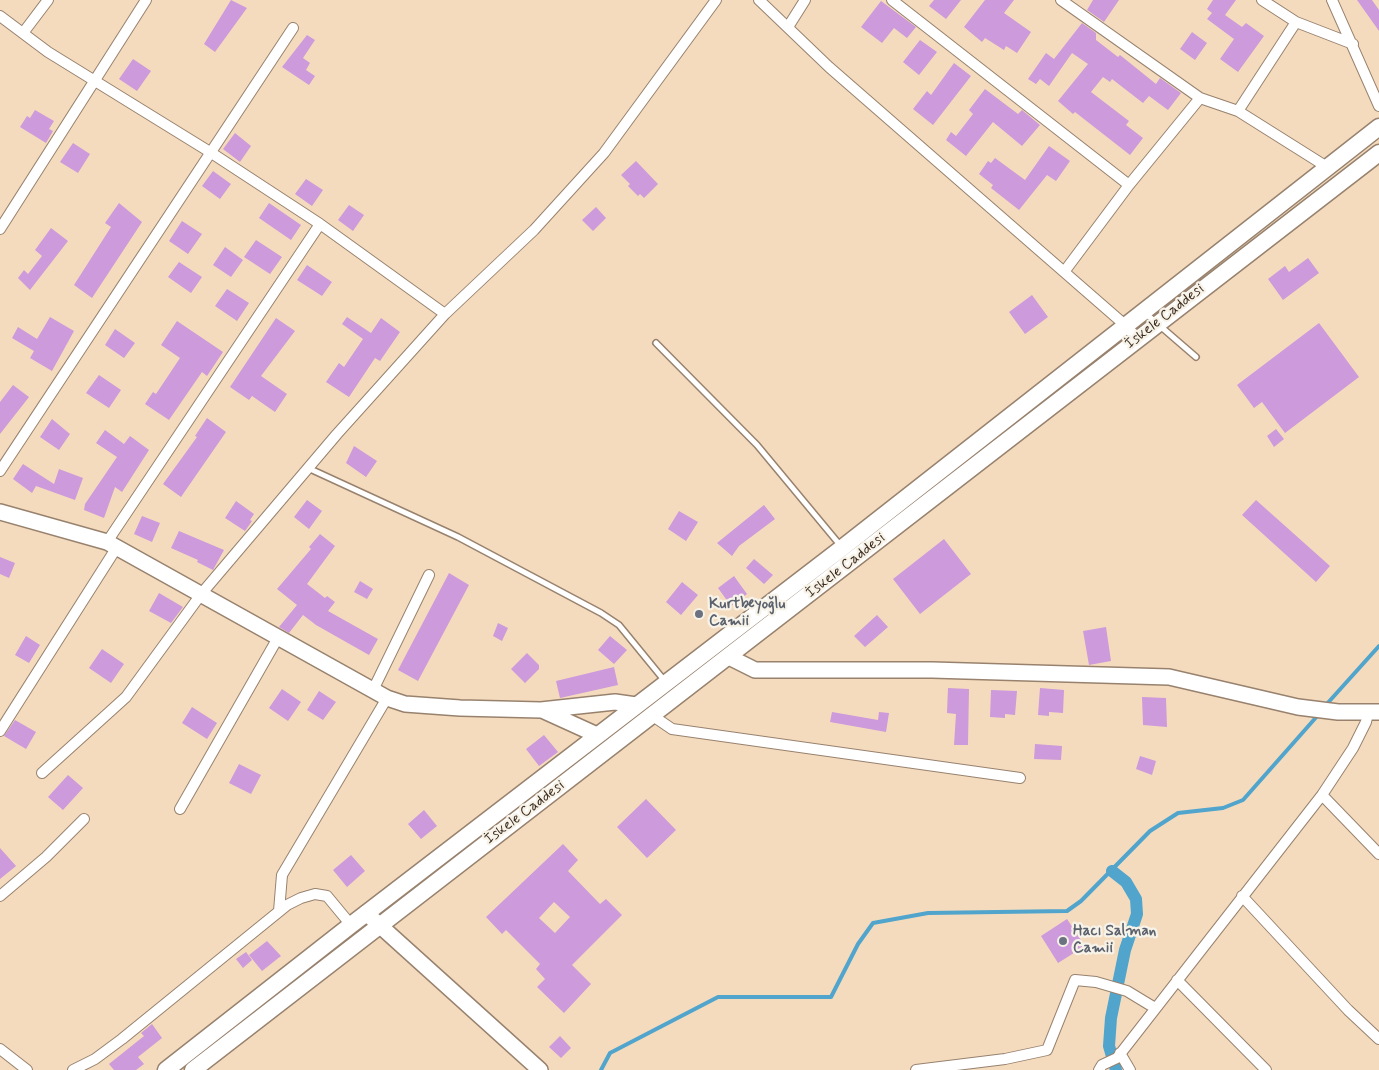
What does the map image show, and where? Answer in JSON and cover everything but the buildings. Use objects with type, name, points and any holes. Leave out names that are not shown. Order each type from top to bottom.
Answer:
[{"type":"main road","points":[[171,1069],[351,924],[842,548],[1379,127]]},
{"type":"main road","name":"İskele Caddesi","points":[[193,1070],[653,716],[1137,338],[1379,153]]},
{"type":"street","points":[[23,33],[48,0]]},
{"type":"street","points":[[0,228],[146,0]]},
{"type":"street","points":[[42,773],[126,697],[202,593],[308,468],[445,314],[534,230],[604,153],[716,0]]},
{"type":"street","points":[[759,0],[829,67],[1126,325],[1137,338]]},
{"type":"street","points":[[788,27],[805,0]]},
{"type":"street","points":[[892,0],[1129,185]]},
{"type":"street","points":[[1060,0],[1200,98],[1238,111],[1327,167]]},
{"type":"street","points":[[1262,0],[1296,22],[1353,44]]},
{"type":"street","points":[[1332,0],[1379,106]]},
{"type":"street","points":[[0,16],[48,52],[210,152],[320,224],[445,314]]},
{"type":"street","points":[[1238,111],[1296,22]]},
{"type":"street","points":[[0,471],[293,28]]},
{"type":"street","points":[[1064,272],[1129,185],[1200,98]]},
{"type":"street","points":[[0,731],[112,545],[320,224]]},
{"type":"street","points":[[0,512],[112,545],[202,593],[387,698],[414,704],[541,710],[615,702],[636,705]]},
{"type":"street","points":[[374,690],[430,575]]},
{"type":"street","points":[[180,809],[279,636]]},
{"type":"street","points":[[728,657],[755,670],[932,670],[1169,677],[1298,707],[1338,712],[1374,712]]},
{"type":"street","points":[[280,911],[282,875],[387,698]]},
{"type":"street","points":[[541,710],[597,735]]},
{"type":"street","points":[[1099,1070],[1102,1065],[1117,1058],[1322,795],[1374,712]]},
{"type":"street","points":[[653,716],[672,728],[1020,778]]},
{"type":"street","points":[[1322,795],[1379,854]]},
{"type":"street","points":[[0,896],[46,857],[84,819]]},
{"type":"street","points":[[73,1070],[95,1059],[122,1039],[280,911],[300,898],[315,894],[327,896],[351,924]]},
{"type":"street","points":[[1242,896],[1348,1010],[1379,1039]]},
{"type":"street","points":[[366,913],[540,1070]]},
{"type":"street","points":[[916,1070],[1005,1059],[1047,1050],[1075,980],[1096,982],[1127,991],[1155,1008]]},
{"type":"street","points":[[1177,980],[1266,1070]]},
{"type":"street","points":[[0,1048],[27,1070]]},
{"type":"street","points":[[1120,1053],[1130,1070]]},
{"type":"lane","points":[[1143,312],[1158,322],[1196,357]]},
{"type":"lane","points":[[656,343],[757,444],[842,548]]},
{"type":"lane","points":[[308,468],[458,538],[601,613],[619,625],[666,682]]},
{"type":"waterway","points":[[1325,706],[1379,646]]},
{"type":"waterway","points":[[601,1070],[610,1053],[718,997],[831,997],[858,944],[873,923],[928,913],[1067,911],[1081,901],[1150,831],[1178,813],[1223,808],[1243,800],[1319,714]]},
{"type":"waterway","points":[[1112,871],[1126,882],[1136,899],[1137,914],[1125,950],[1111,1018],[1109,1046],[1116,1070]]},
{"type":"place","name":"Kurtbeyoğlu Camii","points":[[699,614]]},
{"type":"place","name":"Hacı Salman Camii","points":[[1063,941]]}]
